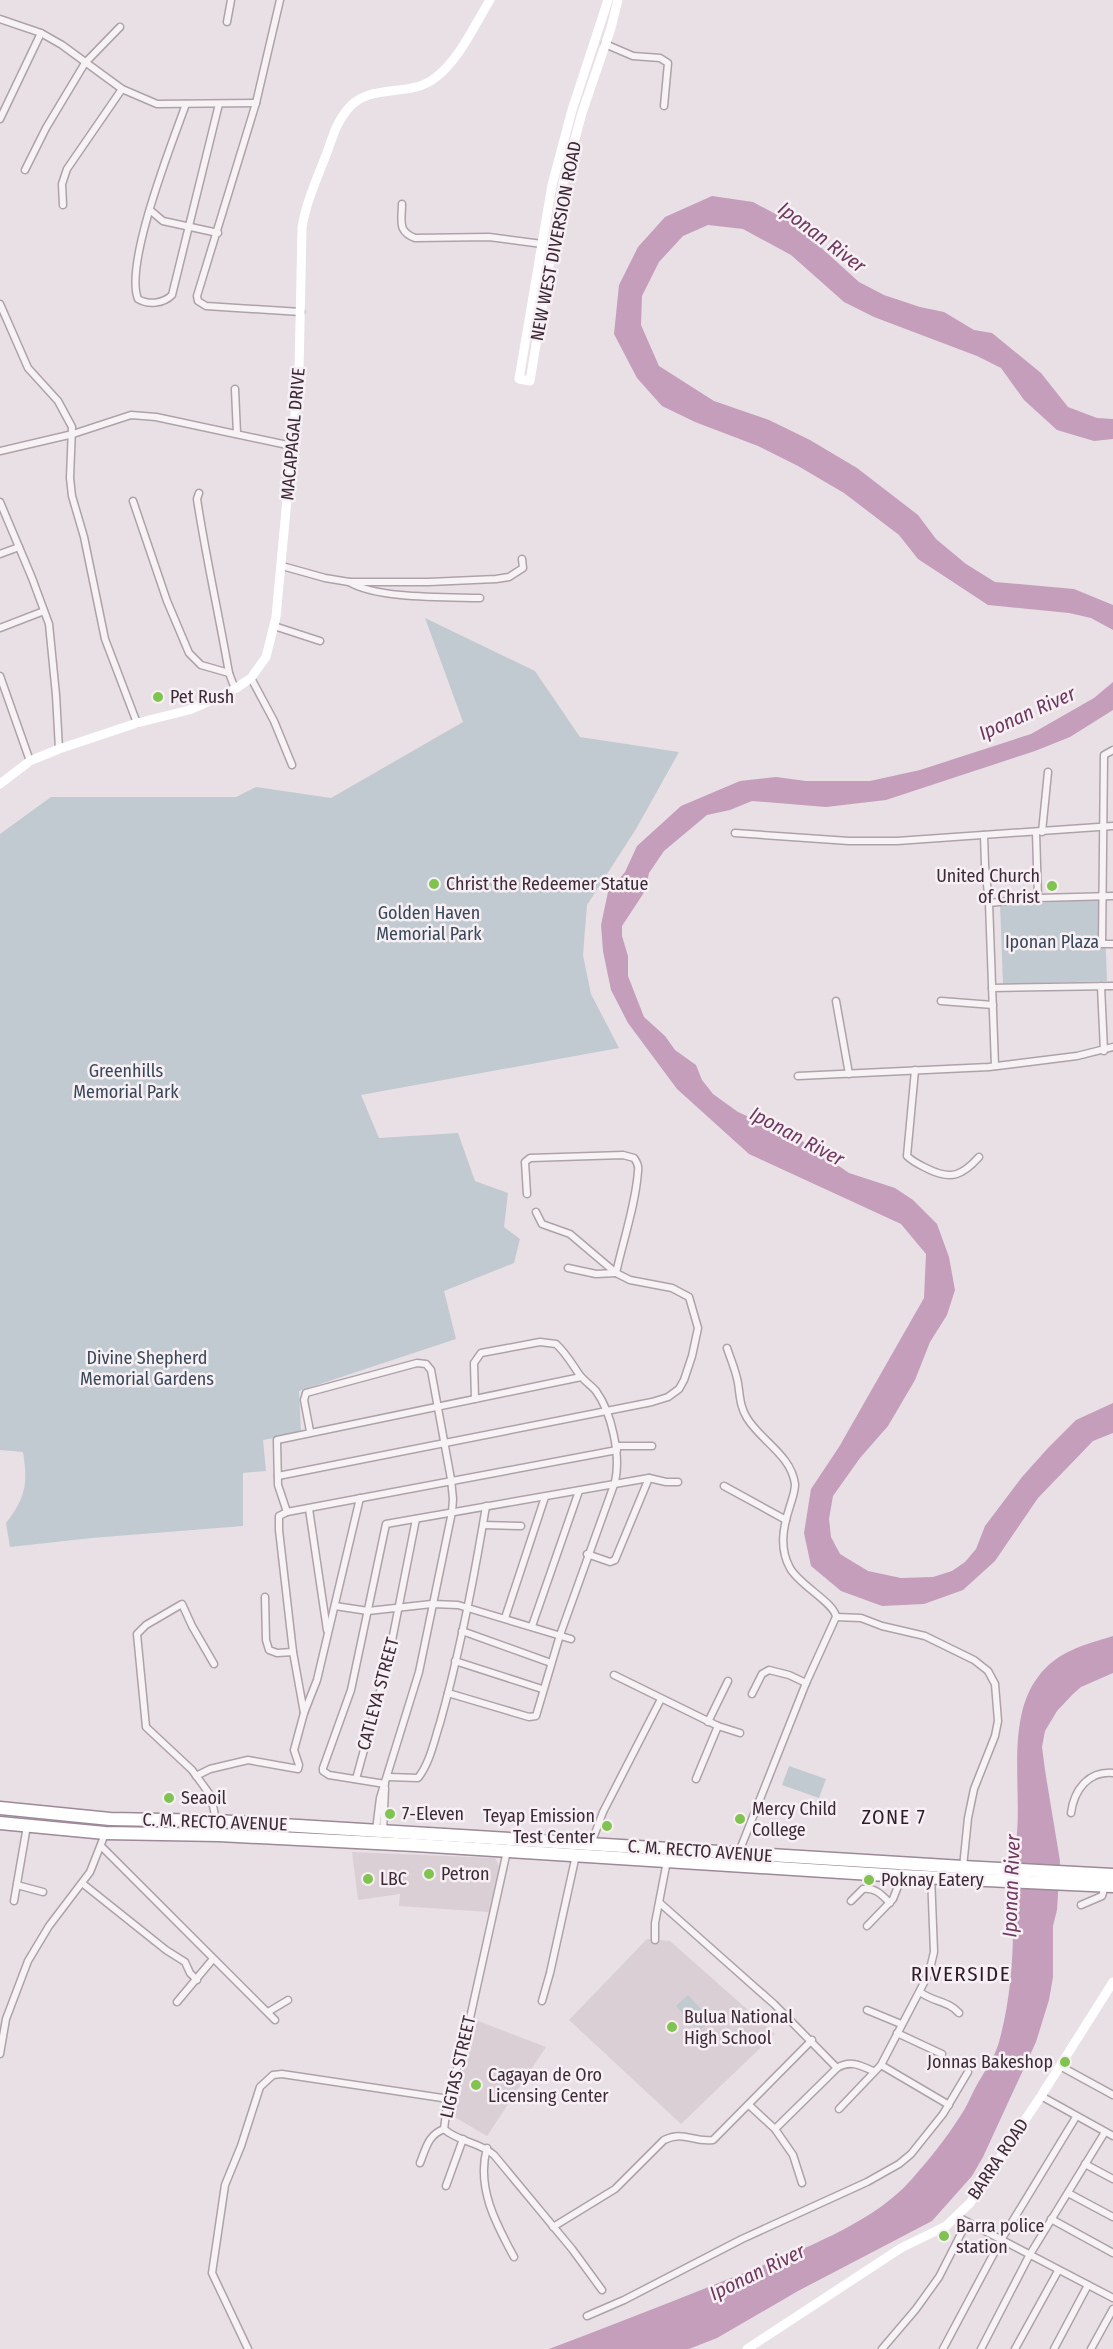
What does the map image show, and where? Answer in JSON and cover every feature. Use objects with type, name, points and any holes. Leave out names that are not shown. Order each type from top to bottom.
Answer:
[{"type":"highway","name":"C. M. RECTO AVENUE","points":[[0,1808],[110,1819],[217,1821],[379,1831],[576,1855],[902,1876],[963,1867],[989,1874],[1070,1884],[1109,1886]]},
{"type":"highway","name":"C. M. RECTO AVENUE","points":[[0,1823],[105,1833],[507,1845],[591,1844],[739,1853],[931,1871],[1113,1875]]},
{"type":"street","points":[[227,22],[231,0]]},
{"type":"street","points":[[280,0],[256,103],[218,233],[198,291],[198,301],[201,304],[218,307],[301,312]]},
{"type":"street","name":"MACAPAGAL DRIVE","points":[[0,784],[30,761],[59,749],[137,723],[189,710],[235,689],[251,678],[266,657],[274,626],[282,566],[299,371],[304,215],[336,126],[346,110],[355,101],[366,96],[378,92],[407,90],[422,86],[435,78],[454,59],[490,0]]},
{"type":"street","name":"NEW WEST DIVERSION ROAD","points":[[608,0],[552,185],[519,379],[530,381],[562,188],[582,113],[618,0]]},
{"type":"street","points":[[0,19],[40,33],[62,45],[122,89],[157,104],[256,103]]},
{"type":"street","points":[[25,170],[46,128],[85,63],[120,27]]},
{"type":"street","points":[[0,119],[40,33]]},
{"type":"street","points":[[605,44],[633,56],[660,58],[668,63],[664,106]]},
{"type":"street","points":[[63,206],[62,184],[67,169],[122,89]]},
{"type":"street","points":[[186,105],[150,210],[138,259],[134,290],[138,299],[142,301],[158,302],[168,300],[172,296],[219,104]]},
{"type":"street","points":[[402,204],[402,227],[405,234],[415,238],[489,237],[542,244]]},
{"type":"street","points":[[150,210],[163,221],[218,233]]},
{"type":"street","points":[[0,304],[28,368],[58,401],[67,416],[73,434],[70,478],[72,496],[84,537],[105,639],[137,723]]},
{"type":"street","points":[[235,388],[237,434]]},
{"type":"street","points":[[0,451],[73,434],[131,416],[156,417],[292,446]]},
{"type":"street","points":[[199,493],[197,499],[205,552],[219,613],[229,673],[235,689]]},
{"type":"street","points":[[133,501],[167,601],[189,652],[201,665],[229,673]]},
{"type":"street","points":[[0,502],[2,513],[19,547],[44,611],[52,643],[59,749]]},
{"type":"street","points":[[0,554],[19,547]]},
{"type":"street","points":[[282,566],[349,582],[439,582],[509,577],[522,570],[524,565],[522,559]]},
{"type":"street","points":[[349,582],[359,588],[376,592],[480,598]]},
{"type":"street","points":[[0,628],[44,611]]},
{"type":"street","points":[[274,626],[320,640]]},
{"type":"street","points":[[0,676],[30,761]]},
{"type":"street","points":[[251,678],[274,721],[292,765]]},
{"type":"street","points":[[1113,750],[1107,752],[1103,761],[1105,826],[1102,944],[1113,944]]},
{"type":"street","points":[[1038,898],[1039,832],[1048,772]]},
{"type":"street","points":[[735,833],[849,841],[897,841],[1113,826]]},
{"type":"street","points":[[984,835],[995,1066]]},
{"type":"street","points":[[989,903],[1038,898],[1113,896]]},
{"type":"street","points":[[1101,986],[1104,1051]]},
{"type":"street","points":[[992,988],[1113,986]]},
{"type":"street","points":[[941,1000],[993,1005]]},
{"type":"street","points":[[836,1001],[849,1074]]},
{"type":"street","points":[[798,1076],[995,1066],[1104,1051],[1113,1047]]},
{"type":"street","points":[[915,1070],[912,1121],[907,1153],[909,1158],[946,1176],[965,1170],[979,1157]]},
{"type":"street","points":[[527,1194],[524,1169],[525,1162],[530,1158],[623,1155],[634,1158],[639,1168],[616,1273]]},
{"type":"street","points":[[278,1476],[652,1402],[668,1397],[679,1389],[692,1356],[698,1328],[689,1297],[672,1288],[630,1280],[616,1273],[578,1240],[563,1231],[542,1224],[536,1212]]},
{"type":"street","points":[[568,1268],[596,1274],[616,1273]]},
{"type":"street","points":[[448,1693],[533,1717],[537,1713],[542,1689],[587,1554],[615,1482],[618,1462],[605,1410],[596,1391],[581,1377],[560,1347],[552,1342],[479,1354],[474,1363],[475,1399]]},
{"type":"street","points":[[727,1348],[736,1374],[741,1407],[747,1419],[786,1461],[793,1475],[795,1491],[786,1520],[783,1550],[790,1569],[805,1586],[833,1608],[836,1617],[806,1683],[739,1853]]},
{"type":"street","points":[[310,1431],[304,1400],[306,1393],[417,1363],[426,1364],[431,1370],[451,1479],[452,1512],[415,1690],[385,1784],[379,1831]]},
{"type":"street","points":[[287,1512],[279,1490],[276,1440],[310,1431],[370,1421],[581,1377]]},
{"type":"street","points":[[304,1713],[293,1652],[279,1516],[287,1512],[616,1448],[652,1446]]},
{"type":"street","points":[[587,1554],[609,1562],[615,1560],[649,1478]]},
{"type":"street","points":[[385,1784],[326,1774],[323,1768],[348,1701],[386,1524],[579,1491],[615,1482],[649,1478],[678,1482]]},
{"type":"street","points":[[724,1486],[786,1520]]},
{"type":"street","points":[[532,1626],[579,1491]]},
{"type":"street","points":[[505,1617],[545,1497]]},
{"type":"street","points":[[196,1776],[221,1766],[248,1760],[298,1769],[299,1765],[294,1750],[304,1713],[315,1688],[360,1498]]},
{"type":"street","points":[[388,1777],[415,1779],[420,1776],[430,1756],[448,1693],[462,1631],[486,1506]]},
{"type":"street","points":[[309,1509],[328,1636]]},
{"type":"street","name":"CATLEYA STREET","points":[[356,1779],[381,1690],[400,1609],[416,1518]]},
{"type":"street","points":[[483,1525],[521,1526]]},
{"type":"street","points":[[265,1598],[266,1640],[269,1650],[277,1653],[293,1652]]},
{"type":"street","points":[[214,1664],[182,1604],[141,1628],[137,1635],[146,1727],[181,1758],[214,1802],[219,1835]]},
{"type":"street","points":[[335,1606],[368,1611],[432,1604],[467,1606],[571,1639]]},
{"type":"street","points":[[836,1617],[861,1618],[925,1636],[974,1660],[988,1671],[992,1678],[998,1702],[998,1721],[995,1736],[974,1789],[968,1818],[963,1867]]},
{"type":"street","points":[[462,1631],[551,1663]]},
{"type":"street","points":[[455,1661],[542,1689]]},
{"type":"street","points":[[752,1694],[762,1674],[769,1670],[789,1675],[806,1683]]},
{"type":"street","points":[[614,1675],[708,1722],[740,1733]]},
{"type":"street","points":[[708,1722],[728,1681]]},
{"type":"street","points":[[591,1844],[603,1812],[661,1699]]},
{"type":"street","points":[[696,1779],[718,1726]]},
{"type":"street","points":[[1071,1813],[1073,1797],[1092,1777],[1101,1773],[1113,1773]]},
{"type":"street","points":[[14,1900],[27,1826]]},
{"type":"street","points":[[0,2054],[6,2019],[28,1961],[49,1926],[82,1883],[105,1833]]},
{"type":"street","name":"LIGTAS STREET","points":[[507,1845],[444,2129],[487,2148],[507,2169],[602,2290]]},
{"type":"street","points":[[101,1846],[275,2020]]},
{"type":"street","points":[[542,2001],[576,1855]]},
{"type":"street","points":[[655,1940],[655,1923],[667,1860]]},
{"type":"street","points":[[839,2109],[881,2065],[929,1973],[934,1952],[931,1871]]},
{"type":"street","points":[[867,1926],[890,1903],[902,1876]]},
{"type":"street","points":[[82,1883],[166,1950],[185,1962],[190,1973],[197,1980]]},
{"type":"street","points":[[17,1885],[43,1892]]},
{"type":"street","points":[[1081,1905],[1102,1896],[1109,1886]]},
{"type":"street","points":[[851,1901],[863,1889],[871,1888],[890,1903]]},
{"type":"street","points":[[660,1903],[774,2004],[812,2040],[837,2068]]},
{"type":"street","points":[[177,2002],[213,1959]]},
{"type":"street","name":"BARRA ROAD","points":[[747,2349],[901,2248],[939,2230],[958,2217],[970,2203],[1041,2096],[1113,1982]]},
{"type":"street","points":[[920,1992],[934,2001],[951,2005],[959,2013]]},
{"type":"street","points":[[268,2012],[288,2000]]},
{"type":"street","points":[[867,2010],[902,2024]]},
{"type":"street","points":[[897,2033],[942,2054]]},
{"type":"street","points":[[553,2227],[615,2189],[664,2140],[674,2135],[684,2135],[703,2142],[713,2140],[812,2040]]},
{"type":"street","points":[[775,2129],[837,2068],[844,2064],[854,2063],[873,2071]]},
{"type":"street","points":[[881,2065],[949,2105]]},
{"type":"street","points":[[1060,2066],[1113,2095]]},
{"type":"street","points":[[587,2316],[624,2300],[742,2239],[886,2172],[911,2154],[949,2105],[968,2072]]},
{"type":"street","points":[[248,2349],[212,2273],[225,2185],[241,2146],[260,2087],[265,2080],[273,2075],[282,2074],[449,2099]]},
{"type":"street","points":[[1041,2096],[1113,2136]]},
{"type":"street","points":[[749,2105],[775,2129],[794,2155],[802,2183]]},
{"type":"street","points":[[942,2349],[1001,2240],[1076,2117]]},
{"type":"street","points":[[420,2163],[429,2140],[444,2129]]},
{"type":"street","points":[[981,2349],[1029,2256],[1105,2132]]},
{"type":"street","points":[[446,2186],[463,2139]]},
{"type":"street","points":[[487,2148],[484,2160],[484,2187],[497,2226],[514,2257]]},
{"type":"street","points":[[1085,2164],[1113,2179]]},
{"type":"street","points":[[1068,2193],[1113,2217]]},
{"type":"street","points":[[958,2217],[1113,2298]]},
{"type":"street","points":[[1051,2219],[1113,2253]]},
{"type":"street","points":[[883,2349],[939,2277],[967,2222]]},
{"type":"street","points":[[1015,2349],[1058,2271]]},
{"type":"street","points":[[1054,2349],[1088,2285]]},
{"type":"street","points":[[1091,2349],[1113,2309]]},
{"type":"shaded area","points":[[352,1852],[495,1858],[499,1866],[489,1912],[399,1906],[400,1894],[358,1900]]},
{"type":"shaded area","name":"Bulua National High School","points":[[647,1939],[670,1941],[775,2034],[681,2124],[569,2020]]},
{"type":"shaded area","points":[[473,2019],[546,2047],[487,2136],[451,2115]]},
{"type":"green space","points":[[425,618],[535,671],[580,737],[679,752],[636,829],[587,905],[583,955],[591,994],[619,1048],[361,1095],[379,1138],[458,1133],[475,1181],[508,1193],[504,1227],[520,1239],[514,1263],[444,1291],[456,1339],[299,1391],[301,1433],[263,1440],[266,1471],[243,1473],[243,1526],[10,1547],[6,1523],[18,1505],[24,1489],[25,1473],[23,1452],[0,1450],[0,834],[51,797],[236,797],[256,787],[331,798],[463,722]]},
{"type":"green space","name":"Iponan Plaza","points":[[1104,899],[1107,981],[1003,984],[1000,905]]},
{"type":"green space","points":[[789,1766],[826,1779],[819,1798],[782,1785]]},
{"type":"green space","points":[[688,1995],[711,2020],[699,2031],[676,2006]]},
{"type":"water","points":[[712,196],[753,202],[796,225],[859,282],[884,295],[944,312],[974,330],[992,333],[1041,373],[1068,407],[1097,418],[1113,419],[1113,439],[1094,441],[1057,430],[1024,400],[1001,368],[977,356],[874,317],[844,302],[791,255],[743,229],[708,225],[683,236],[659,262],[642,296],[641,325],[659,366],[714,401],[769,420],[810,440],[857,468],[918,515],[936,539],[966,564],[995,582],[1074,589],[1113,605],[1113,630],[1091,618],[1069,613],[988,605],[918,559],[899,535],[844,493],[758,446],[695,422],[662,406],[637,378],[614,334],[619,285],[638,247],[665,217]]},
{"type":"water","points":[[1113,682],[1113,710],[1070,737],[1035,751],[886,800],[826,807],[752,801],[730,810],[707,815],[664,851],[649,873],[645,891],[622,926],[622,936],[628,956],[628,976],[644,1017],[665,1036],[675,1050],[696,1065],[702,1080],[713,1094],[738,1112],[802,1141],[849,1173],[895,1188],[913,1200],[937,1224],[949,1257],[955,1290],[947,1315],[930,1342],[915,1380],[888,1426],[860,1458],[833,1496],[829,1519],[831,1537],[840,1554],[868,1571],[901,1578],[933,1577],[952,1571],[965,1562],[976,1549],[985,1526],[1022,1477],[1048,1448],[1076,1420],[1113,1403],[1113,1433],[1093,1441],[1038,1498],[995,1561],[963,1590],[924,1604],[882,1606],[841,1591],[811,1566],[804,1533],[811,1489],[839,1447],[924,1298],[926,1254],[901,1224],[749,1154],[677,1089],[628,1023],[611,990],[603,951],[601,925],[608,892],[625,872],[637,846],[681,806],[740,781],[776,777],[806,781],[870,781],[920,770],[1031,734],[1094,698]]},
{"type":"water","name":"Iponan River","points":[[1113,1636],[1113,1673],[1081,1687],[1057,1711],[1045,1731],[1042,1747],[1060,1861],[1057,1910],[1053,1926],[1053,1977],[1049,2000],[1036,2042],[972,2176],[932,2221],[798,2291],[717,2338],[689,2349],[549,2349],[830,2237],[875,2211],[895,2196],[950,2132],[997,2047],[1008,2000],[1013,1921],[1009,1876],[1017,1833],[1017,1752],[1022,1712],[1028,1693],[1045,1668],[1062,1655]]},
{"type":"place","name":"Pet Rush","points":[[158,697]]},
{"type":"place","name":"Christ the Redeemer Statue","points":[[434,884]]},
{"type":"place","name":"United Church of Christ","points":[[1052,886]]},
{"type":"place","name":"Seaoil","points":[[169,1798]]},
{"type":"place","name":"7-Eleven","points":[[390,1814]]},
{"type":"place","name":"Mercy Child College","points":[[740,1819]]},
{"type":"place","name":"Teyap Emission Test Center","points":[[607,1826]]},
{"type":"place","name":"Petron","points":[[429,1874]]},
{"type":"place","name":"LBC","points":[[368,1879]]},
{"type":"place","name":"Poknay Eatery","points":[[869,1880]]},
{"type":"place","name":"Bulua National High School","points":[[672,2027]]},
{"type":"place","name":"Jonnas Bakeshop","points":[[1065,2062]]},
{"type":"place","name":"Cagayan de Oro Licensing Center","points":[[476,2085]]},
{"type":"place","name":"Barra police station","points":[[944,2236]]},
{"type":"district","name":"ZONE 7","points":[[894,1817]]},
{"type":"district","name":"RIVERSIDE","points":[[961,1974]]},
{"type":"park label","name":"Golden Haven Memorial Park","points":[[429,923]]},
{"type":"park label","name":"Greenhills Memorial Park","points":[[126,1081]]},
{"type":"park label","name":"Divine Shepherd Memorial Gardens","points":[[147,1368]]}]
